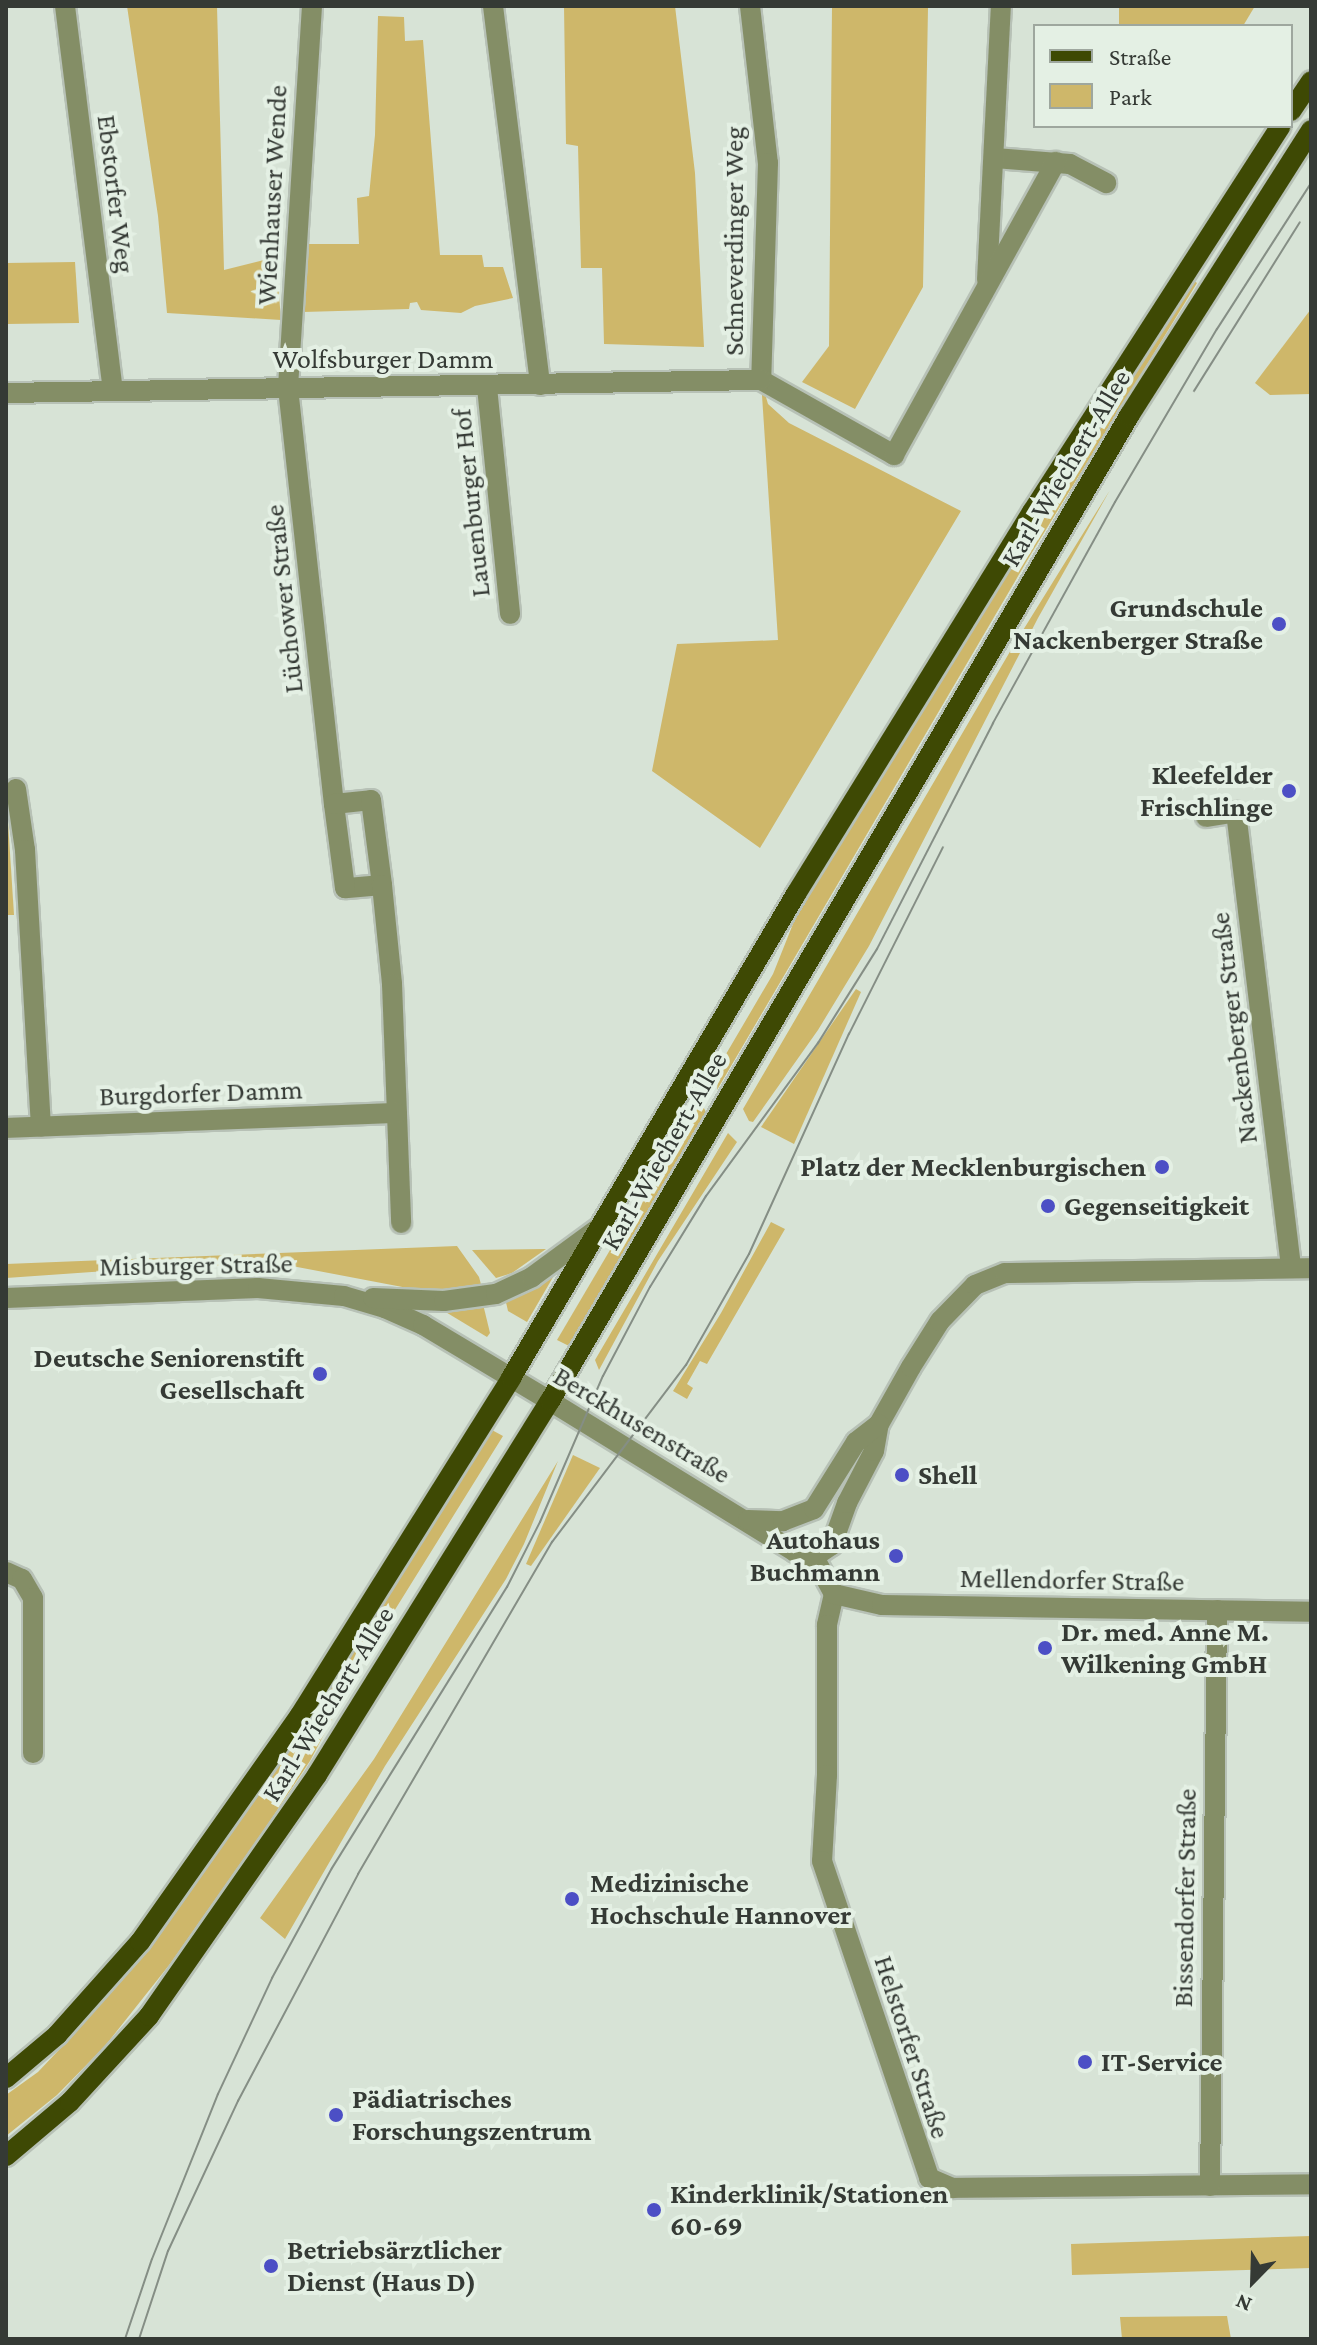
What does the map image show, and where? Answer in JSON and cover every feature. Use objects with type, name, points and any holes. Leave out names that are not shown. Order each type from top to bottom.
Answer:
[{"type":"main road","points":[[1293,108],[1311,81]]},
{"type":"main road","name":"Karl-Wiechert-Allee","points":[[6,2078],[74,2016],[140,1942],[183,1885],[326,1675],[511,1378],[796,894],[1023,525],[1130,354],[1280,128]]},
{"type":"main road","name":"Karl-Wiechert-Allee","points":[[6,2156],[70,2102],[149,2016],[317,1775],[550,1401],[1129,416],[1311,130]]},
{"type":"street","name":"Ebstorfer Weg","points":[[65,6],[113,389]]},
{"type":"street","name":"Wienhauser Wende","points":[[288,388],[312,6]]},
{"type":"street","points":[[493,6],[540,385]]},
{"type":"street","name":"Schneverdinger Weg","points":[[750,6],[768,163],[761,380]]},
{"type":"street","points":[[986,288],[1001,6]]},
{"type":"street","points":[[995,158],[1070,164],[1106,183]]},
{"type":"street","points":[[761,380],[894,455],[1056,162]]},
{"type":"street","name":"Wolfsburger Damm","points":[[6,393],[761,380]]},
{"type":"street","name":"Lauenburger Hof","points":[[487,387],[510,614]]},
{"type":"street","name":"Lüchower Straße","points":[[288,388],[345,888],[382,885]]},
{"type":"street","points":[[16,789],[25,850],[41,1127]]},
{"type":"street","points":[[334,804],[371,800],[392,984],[401,1223]]},
{"type":"street","name":"Nackenberger Straße","points":[[1206,817],[1236,812],[1301,1268]]},
{"type":"street","name":"Burgdorfer Damm","points":[[6,1128],[397,1113]]},
{"type":"street","points":[[344,1296],[444,1301],[496,1294],[532,1277],[600,1227]]},
{"type":"street","name":"Berckhusenstraße","points":[[511,1378],[803,1557],[814,1557],[832,1545],[874,1451],[879,1424],[940,1321],[968,1290],[995,1275],[1099,1269],[1301,1268]]},
{"type":"street","name":"Misburger Straße","points":[[6,1298],[258,1288],[344,1296],[423,1325],[511,1378]]},
{"type":"street","name":"Berckhusenstraße","points":[[744,1520],[783,1521],[814,1509],[856,1442],[879,1424]]},
{"type":"street","points":[[814,1557],[834,1594]]},
{"type":"street","points":[[6,1572],[22,1579],[33,1598],[33,1753]]},
{"type":"street","name":"Mellendorfer Straße","points":[[834,1594],[882,1605],[1311,1612]]},
{"type":"street","name":"Helstorfer Straße","points":[[834,1594],[827,1625],[827,1775],[822,1861],[929,2178],[953,2188],[1311,2184]]},
{"type":"street","name":"Bissendorfer Straße","points":[[1210,2186],[1217,1610]]},
{"type":"green space","points":[[127,6],[217,6],[224,270],[276,257],[281,320],[167,313],[158,216]]},
{"type":"green space","points":[[564,6],[675,6],[695,173],[704,347],[604,344],[602,268],[581,268],[578,146],[566,144]]},
{"type":"green space","points":[[832,6],[928,8],[923,287],[855,409],[802,382],[829,346]]},
{"type":"green space","points":[[1119,6],[1255,6],[1244,24],[1119,24]]},
{"type":"green space","points":[[378,16],[404,17],[405,41],[423,40],[440,255],[482,255],[484,267],[503,267],[513,298],[475,306],[461,313],[421,310],[417,302],[410,303],[409,309],[303,312],[308,244],[359,244],[357,198],[369,196],[375,135]]},
{"type":"green space","points":[[75,262],[79,323],[6,324],[6,263]]},
{"type":"green space","points":[[1193,280],[1197,283],[1031,554],[717,1090],[719,1066],[773,974],[801,904],[1020,549]]},
{"type":"green space","points":[[1311,309],[1311,394],[1270,395],[1255,383]]},
{"type":"green space","points":[[761,380],[768,404],[789,423],[961,511],[760,848],[652,771],[677,644],[778,640]]},
{"type":"green space","points":[[1110,490],[1038,618],[869,946],[818,1030],[753,1122],[749,1121],[743,1109],[1015,643]]},
{"type":"green space","points":[[8,822],[14,915],[6,915]]},
{"type":"green space","points":[[856,989],[861,992],[794,1144],[761,1127]]},
{"type":"green space","points":[[699,1099],[706,1112],[569,1346],[557,1340]]},
{"type":"green space","points":[[728,1133],[737,1142],[658,1261],[599,1370],[595,1360]]},
{"type":"green space","points":[[771,1222],[785,1229],[707,1364],[700,1361],[687,1384],[693,1388],[687,1399],[673,1391]]},
{"type":"green space","points":[[457,1246],[479,1277],[482,1288],[434,1293],[292,1266],[178,1266],[6,1278],[6,1264]]},
{"type":"green space","points":[[546,1249],[512,1273],[496,1278],[472,1250]]},
{"type":"green space","points":[[556,1272],[527,1322],[508,1311],[505,1298]]},
{"type":"green space","points":[[483,1304],[490,1333],[487,1337],[444,1311]]},
{"type":"green space","points":[[490,1429],[503,1436],[360,1666],[310,1761],[268,1824],[170,1964],[105,2046],[57,2095],[6,2136],[6,2095],[38,2072],[75,2033],[179,1906],[333,1679]]},
{"type":"green space","points":[[573,1455],[600,1468],[531,1566],[526,1564]]},
{"type":"green space","points":[[558,1461],[506,1579],[385,1766],[285,1939],[260,1918],[374,1759]]},
{"type":"green space","points":[[1311,2236],[1311,2268],[1072,2275],[1071,2244]]},
{"type":"green space","points":[[1227,2316],[1231,2339],[1122,2339],[1120,2317]]},
{"type":"tram line","points":[[125,2339],[152,2259],[218,2094],[272,1978],[332,1868],[507,1587],[540,1522],[603,1376],[650,1287],[706,1196],[818,1043],[877,949],[993,723],[1115,502],[1217,329],[1311,183]]},
{"type":"tram line","points":[[1194,391],[1300,222]]},
{"type":"tram line","points":[[139,2339],[168,2251],[238,2101],[358,1874],[552,1542],[686,1365],[749,1254],[849,1034],[943,847]]},
{"type":"place","name":"Grundschule Nackenberger Straße","points":[[1279,624]]},
{"type":"place","name":"Kleefelder Frischlinge","points":[[1289,791]]},
{"type":"place","name":"Platz der Mecklenburgischen","points":[[1162,1167]]},
{"type":"place","name":"Gegenseitigkeit","points":[[1048,1206]]},
{"type":"place","name":"Deutsche Seniorenstift Gesellschaft","points":[[320,1374]]},
{"type":"place","name":"Shell","points":[[902,1475]]},
{"type":"place","name":"Autohaus Buchmann","points":[[896,1556]]},
{"type":"place","name":"Dr. med. Anne M. Wilkening GmbH","points":[[1045,1648]]},
{"type":"place","name":"Medizinische Hochschule Hannover","points":[[572,1899]]},
{"type":"place","name":"IT-Service","points":[[1085,2062]]},
{"type":"place","name":"Pädiatrisches Forschungszentrum","points":[[336,2115]]},
{"type":"place","name":"Kinderklinik/Stationen 60-69","points":[[654,2210]]},
{"type":"place","name":"Betriebsärztlicher Dienst (Haus D)","points":[[271,2266]]}]
